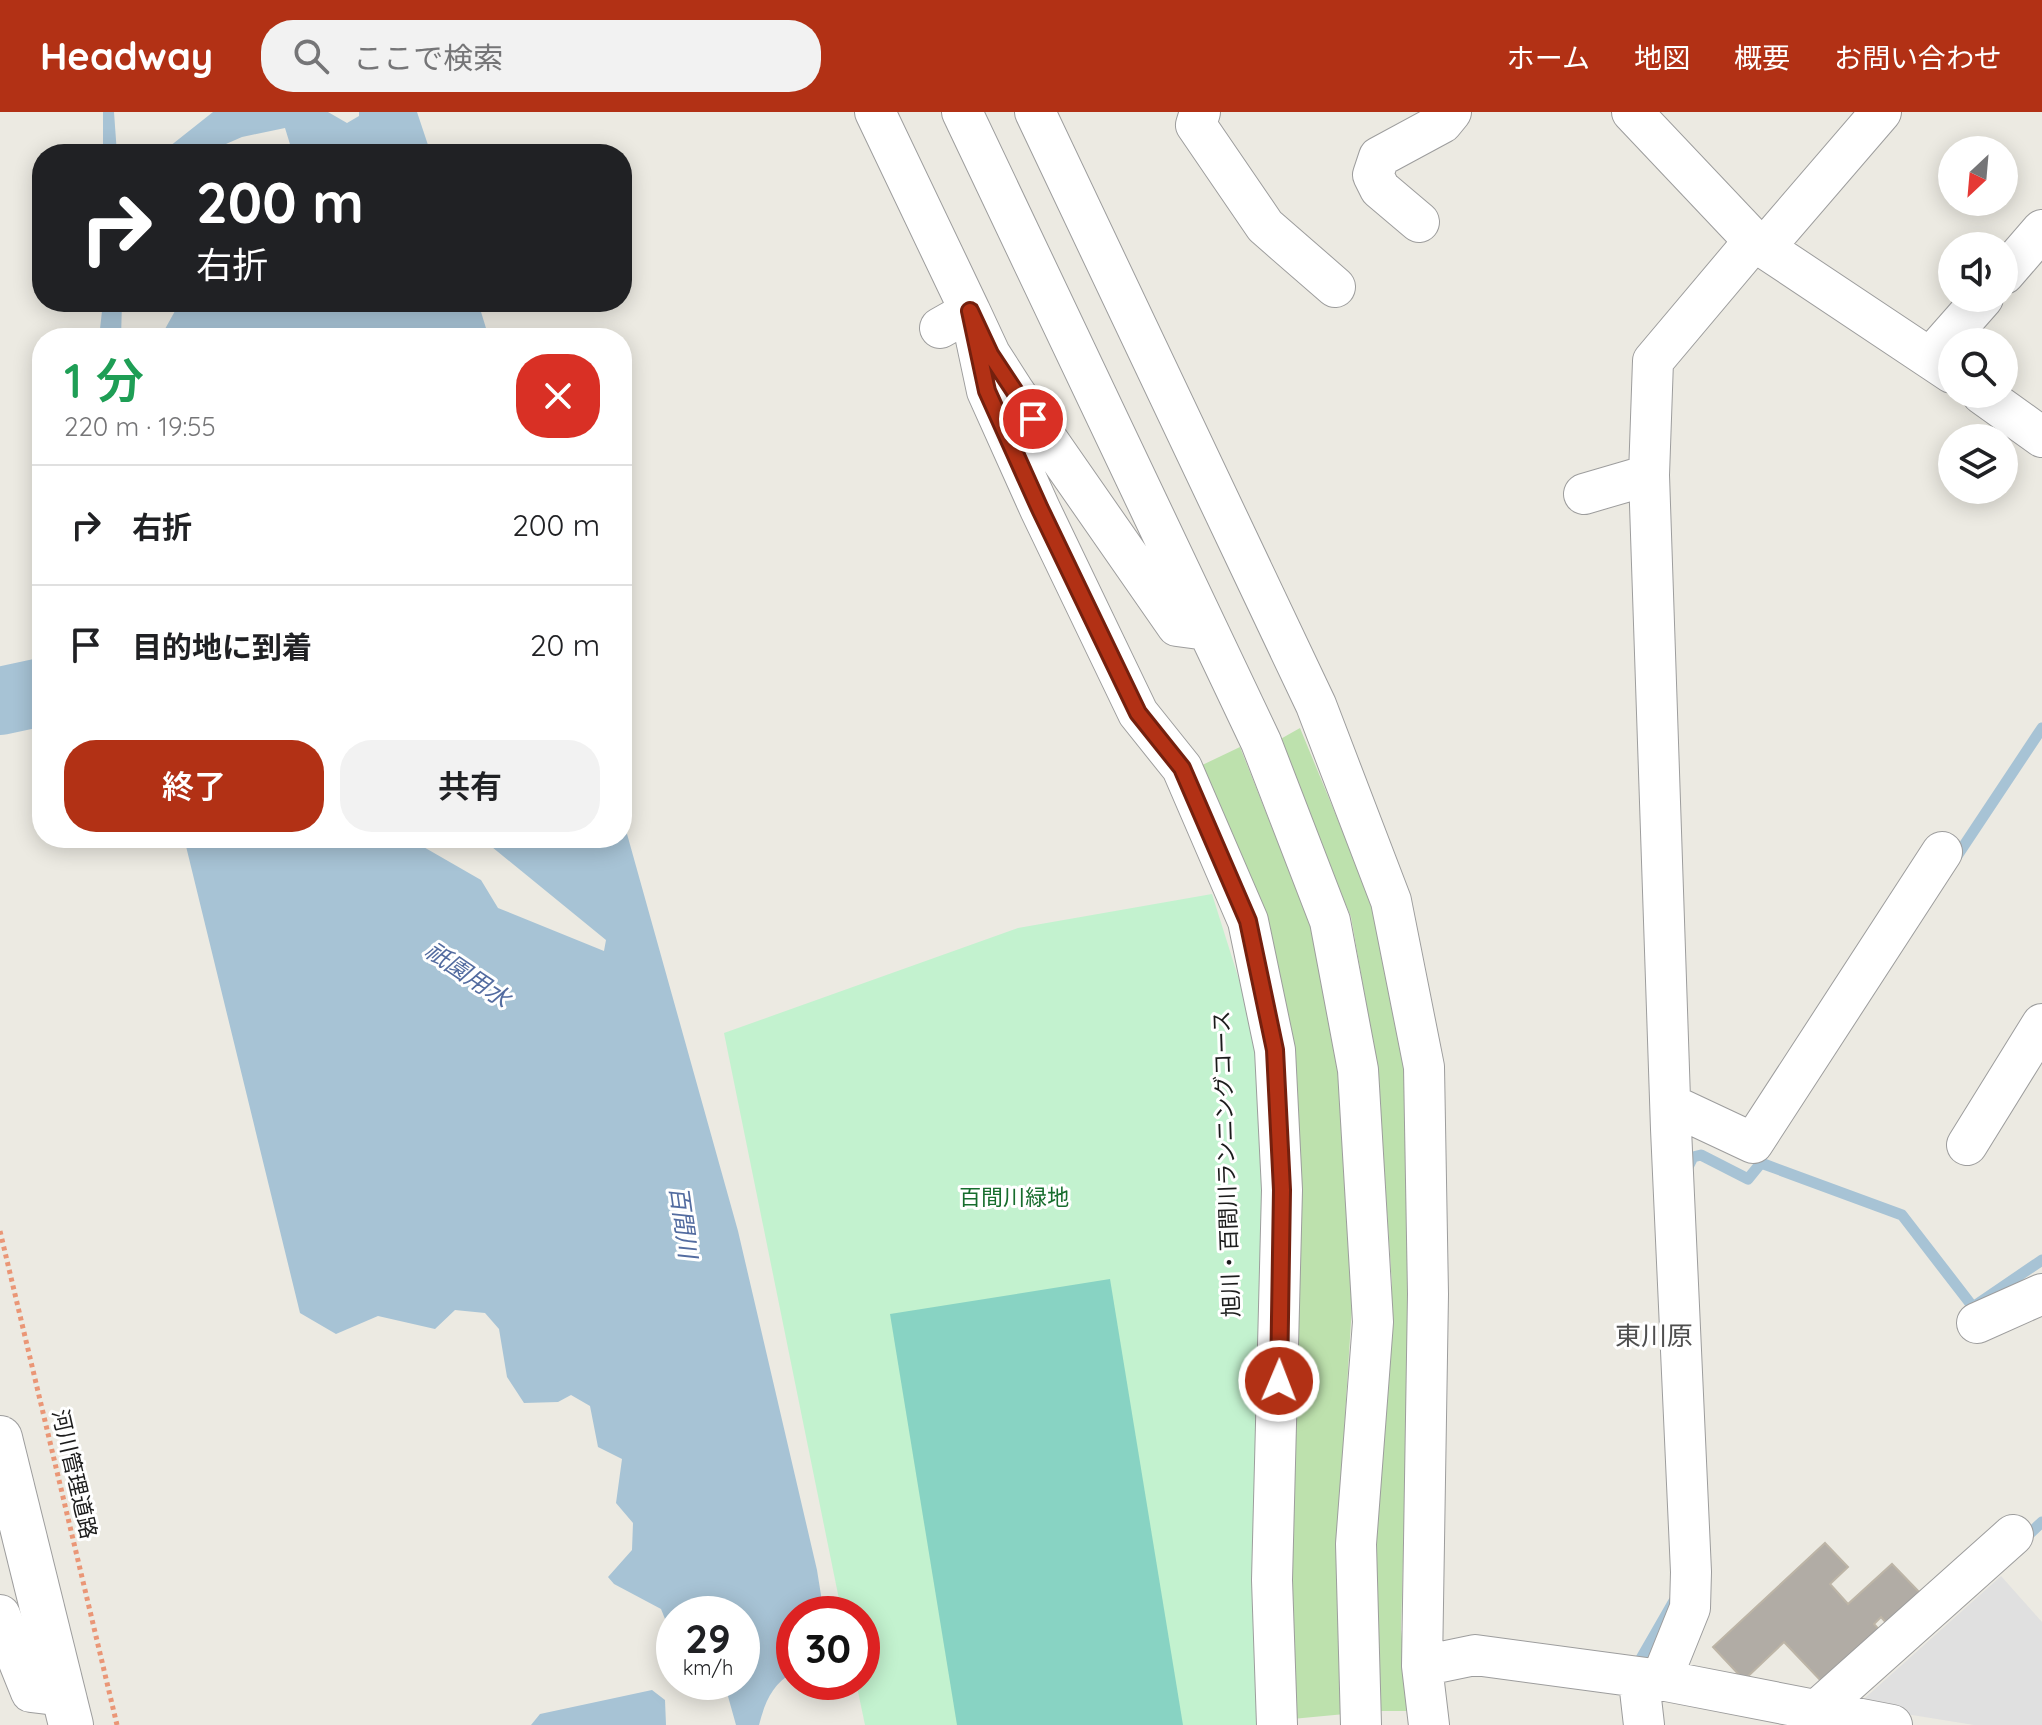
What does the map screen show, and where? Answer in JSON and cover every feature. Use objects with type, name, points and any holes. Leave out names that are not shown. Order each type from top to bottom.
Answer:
[{"type":"street","points":[[875,112],[955,320],[1034,496],[1138,713],[1182,768],[1248,921],[1275,1050],[1282,1190],[1272,1580],[1277,1725]]},
{"type":"street","points":[[962,112],[1261,742],[1330,921],[1358,1070],[1373,1322],[1356,1544],[1361,1725]]},
{"type":"street","points":[[1035,112],[1316,705],[1391,901],[1424,1067],[1428,1294],[1422,1666],[1429,1725]]},
{"type":"street","points":[[1200,112],[1196,125],[1265,226],[1335,287]]},
{"type":"street","points":[[1419,222],[1380,189],[1373,175],[1379,157],[1442,123],[1451,112]]},
{"type":"street","points":[[1632,112],[1759,244],[1938,363]]},
{"type":"street","points":[[1644,1725],[1640,1690],[1642,1678],[1690,1608],[1691,1572],[1649,475],[1653,361],[1881,112]]},
{"type":"street","points":[[2018,258],[2042,230]]},
{"type":"street","points":[[955,320],[990,354],[1177,626],[1207,630]]},
{"type":"street","points":[[2002,408],[2042,437]]},
{"type":"street","points":[[1584,494],[1649,475]]},
{"type":"street","points":[[1672,1105],[1753,1143],[1942,852]]},
{"type":"street","points":[[1967,1145],[2042,1024]]},
{"type":"street","points":[[1977,1323],[2042,1294]]},
{"type":"street","points":[[0,1438],[67,1710]]},
{"type":"street","points":[[1816,1711],[2013,1535]]},
{"type":"street","points":[[0,1615],[31,1692],[67,1710]]},
{"type":"street","points":[[1422,1666],[1475,1655],[1642,1678],[1892,1725]]},
{"type":"path","name":"河川管理道路","points":[[0,1231],[117,1725]]},
{"type":"green space","points":[[1300,728],[1375,910],[1406,1063],[1411,1283],[1401,1630],[1410,1711],[1380,1711],[1374,1496],[1392,1285],[1377,1065],[1351,917],[1277,741]]},
{"type":"green space","points":[[1240,747],[1311,926],[1342,1060],[1354,1274],[1337,1545],[1345,1714],[1292,1719],[1289,1047],[1196,768]]},
{"type":"green space","name":"百間川緑地","points":[[1212,894],[1258,1040],[1269,1276],[1263,1725],[865,1725],[860,1700],[880,1700],[880,1596],[838,1596],[724,1033],[1018,928]]},
{"type":"shaded area","points":[[1110,1279],[1183,1725],[957,1725],[890,1314]]},
{"type":"shaded area","points":[[2001,1576],[2042,1622],[2042,1725],[1974,1725],[1856,1706]]},
{"type":"water","points":[[103,112],[114,112],[116,144],[103,144]]},
{"type":"water","points":[[213,112],[328,112],[347,123],[359,116],[359,112],[417,112],[428,144],[290,144],[285,128],[242,137],[226,144],[173,144]]},
{"type":"water","points":[[102,312],[122,312],[121,328],[100,328]]},
{"type":"water","points":[[174,312],[481,312],[486,328],[166,328]]},
{"type":"water","name":"百間川","points":[[186,848],[425,848],[481,880],[498,908],[604,951],[606,940],[493,848],[631,848],[738,1231],[821,1596],[776,1596],[776,1687],[770,1694],[759,1725],[736,1725],[729,1700],[760,1700],[760,1596],[656,1596],[656,1606],[614,1584],[608,1577],[632,1550],[633,1523],[616,1503],[622,1459],[598,1447],[590,1406],[571,1395],[558,1402],[524,1403],[507,1377],[499,1329],[485,1313],[455,1310],[435,1329],[378,1316],[336,1334],[300,1313]]},
{"type":"water","points":[[652,1690],[656,1693],[656,1700],[665,1700],[666,1725],[531,1725],[540,1714]]},
{"type":"building","points":[[1825,1543],[1848,1567],[1830,1584],[1848,1604],[1892,1564],[1922,1595],[1889,1626],[1881,1617],[1874,1624],[1882,1633],[1825,1685],[1784,1642],[1744,1680],[1713,1647]]},
{"type":"waterway","name":"祇園用水","points":[[0,701],[32,694]]},
{"type":"waterway","points":[[1955,859],[2042,728]]},
{"type":"waterway","points":[[1687,1169],[1693,1157],[1701,1155],[1748,1179],[1761,1163],[1902,1215],[1973,1307],[2042,1260]]},
{"type":"waterway","points":[[2026,1537],[2042,1522]]},
{"type":"waterway","points":[[1635,1669],[1674,1601]]},
{"type":"district","name":"東川原","points":[[1654,1335]]},
{"type":"route","points":[[1033,419],[990,354],[970,311],[987,391],[1040,509],[1138,713],[1182,768],[1248,921],[1275,1050],[1282,1190],[1279,1381]]}]
